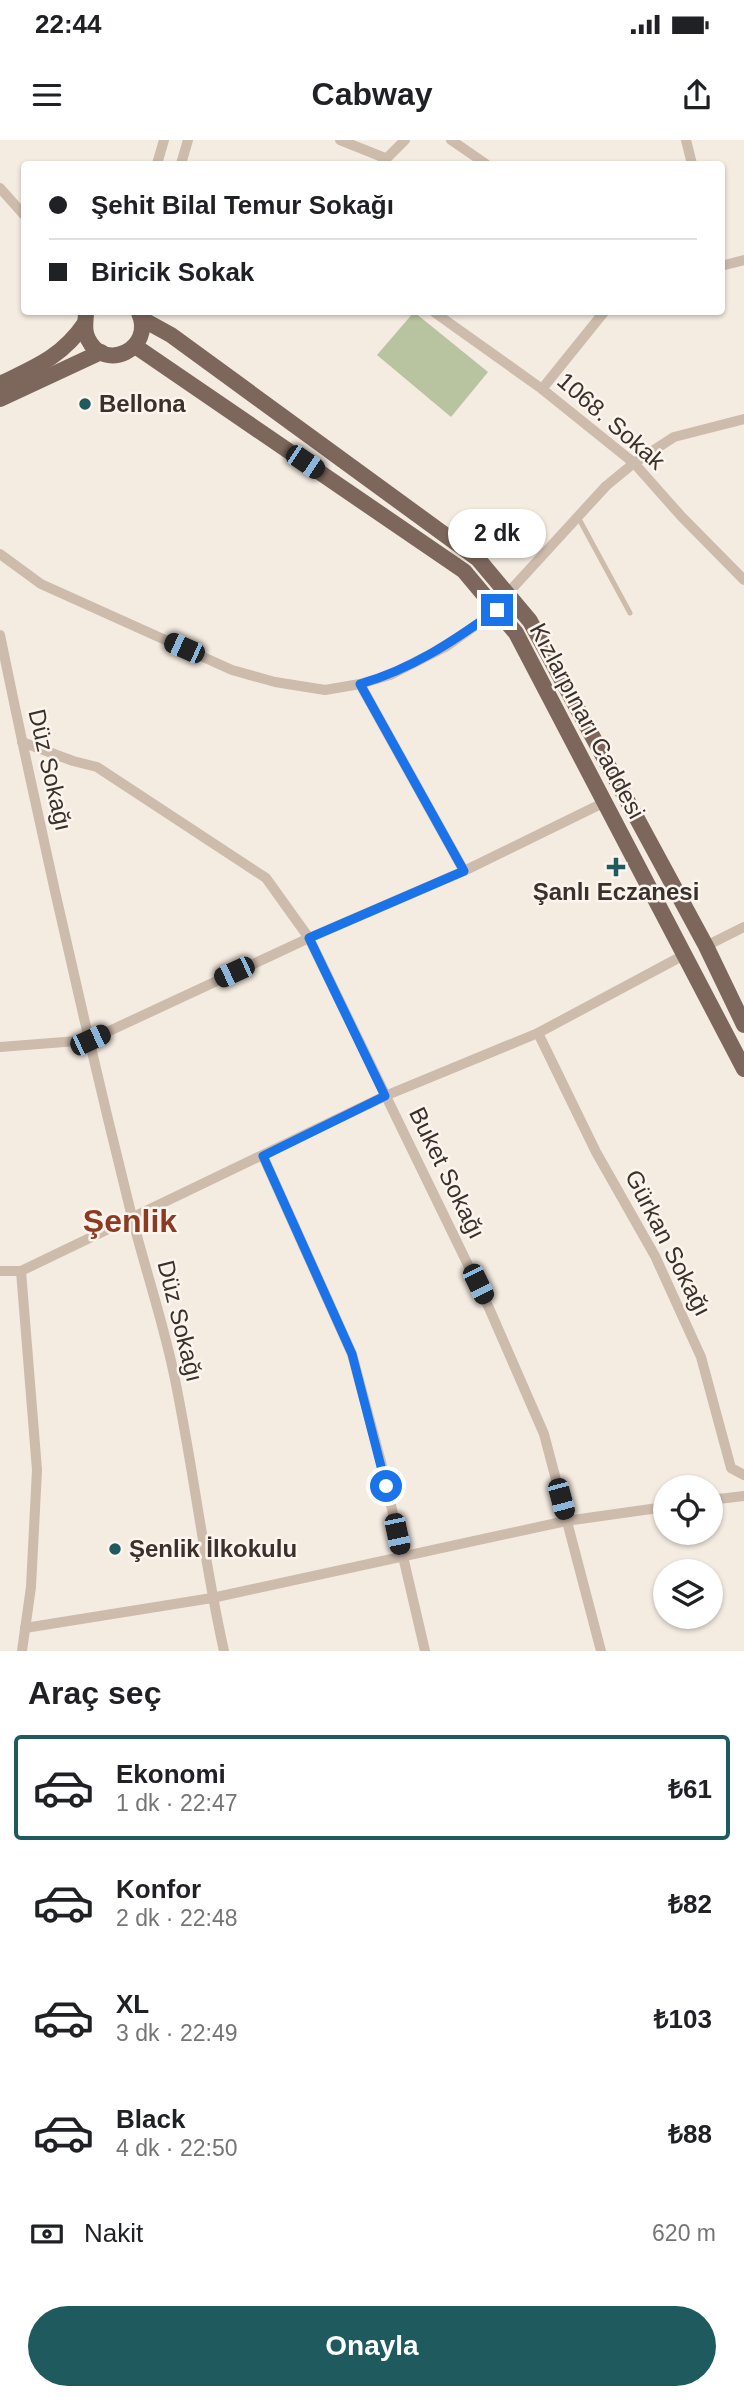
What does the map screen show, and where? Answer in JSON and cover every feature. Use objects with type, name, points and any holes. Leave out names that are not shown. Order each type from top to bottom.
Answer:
[{"type":"main road","points":[[87,315],[88,339],[100,352],[108,355],[122,354],[135,346],[142,329],[140,316]]},
{"type":"main road","points":[[0,384],[45,362],[73,341],[87,315]]},
{"type":"main road","name":"Kızlarpınarı Caddesi","points":[[140,316],[171,335],[478,559],[530,621],[706,946],[744,1024]]},
{"type":"main road","name":"Kızlarpınarı Caddesi","points":[[135,346],[464,572],[497,610],[516,633],[744,1069]]},
{"type":"main road","points":[[0,399],[100,352]]},
{"type":"street","points":[[158,161],[164,140]]},
{"type":"street","points":[[182,161],[188,140]]},
{"type":"street","points":[[340,140],[383,161],[405,140]]},
{"type":"street","points":[[451,140],[482,161]]},
{"type":"street","points":[[686,140],[690,161]]},
{"type":"street","points":[[2,192],[21,212]]},
{"type":"street","points":[[725,265],[744,260]]},
{"type":"street","name":"1068. Sokak","points":[[438,315],[542,389],[634,463],[681,516],[742,575]]},
{"type":"street","points":[[542,389],[602,315]]},
{"type":"street","points":[[507,594],[606,486],[634,463],[674,437],[744,419]]},
{"type":"street","points":[[0,554],[41,584],[232,670],[275,682],[325,690],[390,675],[447,646],[497,610]]},
{"type":"street","name":"Düz Sokağı","points":[[0,635],[90,1040],[132,1218],[173,1370],[212,1598],[224,1651]]},
{"type":"street","points":[[360,684],[464,871]]},
{"type":"street","name":"Buket Sokağı","points":[[22,742],[97,767],[266,878],[309,938],[489,1308],[544,1434],[601,1651]]},
{"type":"street","points":[[0,1047],[90,1040],[309,938],[464,871],[605,802]]},
{"type":"street","points":[[706,946],[744,927]]},
{"type":"street","points":[[0,1271],[21,1270],[385,1096],[538,1033],[684,955]]},
{"type":"street","name":"Gürkan Sokağı","points":[[538,1033],[596,1152],[655,1256],[701,1357],[732,1468],[744,1475]]},
{"type":"street","points":[[263,1156],[352,1354],[381,1462],[425,1651]]},
{"type":"street","points":[[21,1270],[37,1470],[31,1587],[22,1651]]},
{"type":"street","points":[[723,1498],[744,1496]]},
{"type":"street","points":[[25,1628],[212,1598],[566,1521],[653,1509]]},
{"type":"lane","points":[[578,517],[630,613]]},
{"type":"green space","points":[[411,315],[418,315],[488,372],[451,417],[377,355]]},
{"type":"place","name":"Bellona","points":[[85,404]]},
{"type":"place","name":"Şanlı Eczanesi","points":[[616,867]]},
{"type":"place","name":"Şenlik İlkokulu","points":[[115,1549]]},
{"type":"district","name":"Şenlik","points":[[130,1221]]},
{"type":"route","points":[[386,1486],[352,1354],[263,1156],[385,1096],[309,938],[464,871],[360,684],[390,675],[447,646],[497,610]]}]
